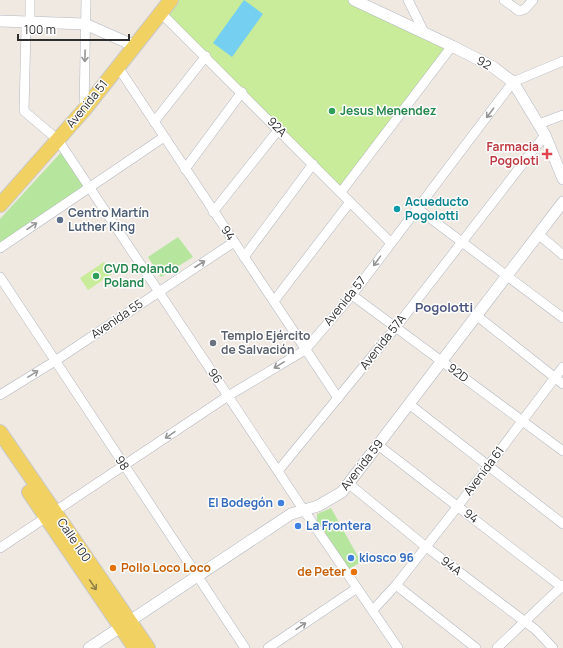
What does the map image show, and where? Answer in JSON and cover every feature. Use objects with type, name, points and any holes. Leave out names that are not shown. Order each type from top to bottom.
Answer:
[{"type":"main road","name":"Avenida 51","points":[[0,205],[84,110],[171,0]]},
{"type":"main road","name":"Calle 100","points":[[0,432],[50,514]]},
{"type":"main road","name":"Calle 100","points":[[0,448],[50,514],[125,624],[148,648]]},
{"type":"main road","name":"Calle 100","points":[[125,624],[135,648]]},
{"type":"street","points":[[30,0],[30,22]]},
{"type":"street","points":[[84,110],[86,0]]},
{"type":"street","name":"92","points":[[354,0],[424,32],[493,67],[513,82],[545,135],[562,173]]},
{"type":"street","points":[[408,0],[424,32]]},
{"type":"street","points":[[504,0],[519,11],[525,9],[533,0]]},
{"type":"street","name":"92A","points":[[162,13],[391,243]]},
{"type":"street","points":[[0,21],[85,24],[135,46]]},
{"type":"street","name":"96","points":[[30,22],[26,28],[24,111],[58,140],[303,509],[398,648]]},
{"type":"street","points":[[341,192],[452,46]]},
{"type":"street","points":[[154,122],[206,56]]},
{"type":"street","points":[[513,82],[563,61]]},
{"type":"street","name":"94","points":[[118,67],[338,398]]},
{"type":"street","name":"Avenida 57","points":[[0,548],[228,396],[305,350],[352,295],[513,82]]},
{"type":"street","points":[[84,89],[90,93],[98,92]]},
{"type":"street","points":[[185,169],[242,92]]},
{"type":"street","points":[[539,124],[563,115]]},
{"type":"street","points":[[213,212],[279,129]]},
{"type":"street","name":"Avenida 57A","points":[[278,471],[396,327],[545,135]]},
{"type":"street","points":[[0,248],[164,137]]},
{"type":"street","points":[[244,257],[313,164]]},
{"type":"street","points":[[274,301],[350,202]]},
{"type":"street","name":"Avenida 59","points":[[89,648],[291,514],[303,509],[318,506],[332,499],[348,484],[441,360],[563,202]]},
{"type":"street","points":[[418,209],[563,318]]},
{"type":"street","points":[[538,234],[563,255]]},
{"type":"street","name":"Avenida 55","points":[[0,395],[55,361],[158,291],[234,242]]},
{"type":"street","name":"98","points":[[0,277],[245,648]]},
{"type":"street","name":"92D","points":[[352,295],[563,451]]},
{"type":"street","points":[[476,315],[563,384]]},
{"type":"street","name":"Avenida 61","points":[[373,610],[396,585],[563,368]]},
{"type":"street","points":[[409,404],[563,524]]},
{"type":"street","name":"94","points":[[378,445],[562,587]]},
{"type":"street","name":"94A","points":[[348,484],[425,546],[525,622],[553,648]]},
{"type":"street","points":[[396,585],[476,648]]},
{"type":"street","points":[[497,648],[562,587]]},
{"type":"street","points":[[268,648],[357,588]]},
{"type":"green space","name":"Jesus Menendez","points":[[171,0],[354,0],[452,46],[341,192],[161,13]]},
{"type":"green space","points":[[64,149],[89,187],[0,248],[0,219]]},
{"type":"green space","points":[[178,237],[193,257],[161,277],[148,257]]},
{"type":"green space","name":"CVD Rolando Poland","points":[[104,262],[112,274],[88,290],[80,278]]},
{"type":"green space","points":[[331,508],[361,562],[349,569],[317,521],[317,514]]},
{"type":"water","points":[[244,0],[263,14],[232,57],[213,43]]},
{"type":"place","name":"Jesus Menendez","points":[[332,111]]},
{"type":"place","name":"Farmacia Pogoloti","points":[[547,154]]},
{"type":"place","name":"Acueducto Pogolotti","points":[[397,209]]},
{"type":"place","name":"Centro Martín Luther King","points":[[60,220]]},
{"type":"place","name":"CVD Rolando Poland","points":[[96,276]]},
{"type":"place","name":"Templo Ejército de Salvación","points":[[213,343]]},
{"type":"place","name":"El Bodegón","points":[[281,503]]},
{"type":"place","name":"La Frontera","points":[[298,526]]},
{"type":"place","name":"kiosco 96","points":[[351,558]]},
{"type":"place","name":"Pollo Loco Loco","points":[[113,568]]},
{"type":"place","name":"de Peter","points":[[354,572]]},
{"type":"district","name":"Pogolotti","points":[[444,307]]}]
